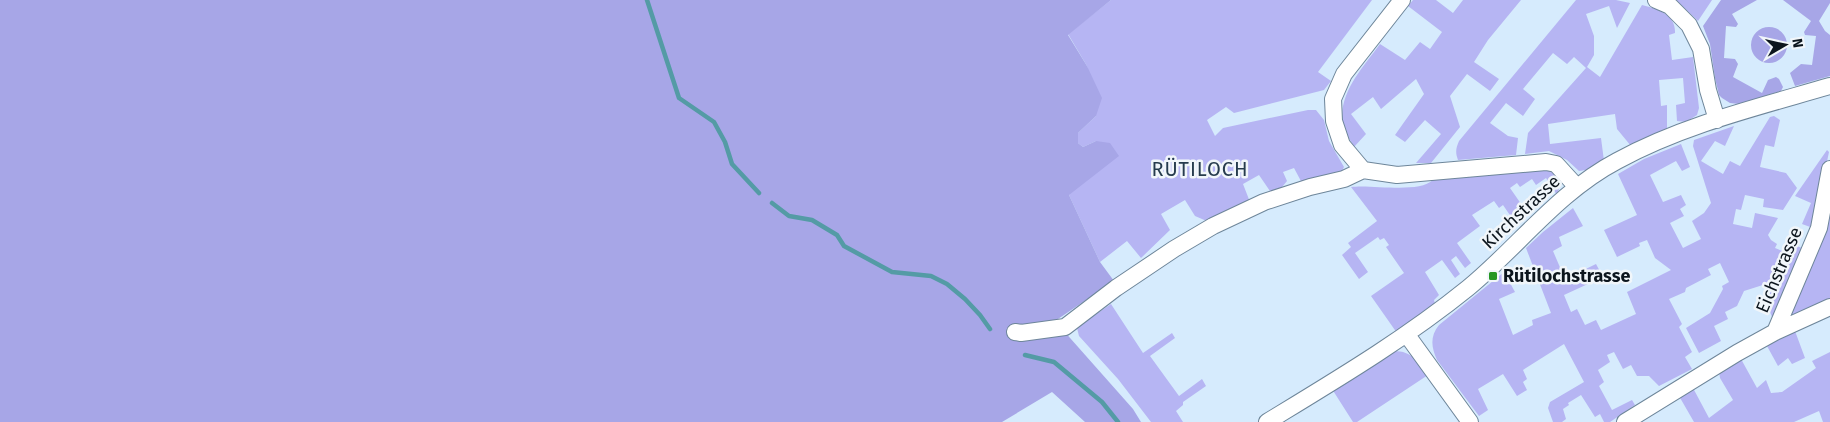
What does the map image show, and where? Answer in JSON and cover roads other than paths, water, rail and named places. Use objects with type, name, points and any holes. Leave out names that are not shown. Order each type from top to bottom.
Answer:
[{"type":"street","points":[[1362,170],[1342,146],[1334,121],[1333,99],[1344,74],[1402,0]]},
{"type":"street","points":[[1656,0],[1670,6],[1689,25],[1700,49],[1708,90],[1717,120]]},
{"type":"street","name":"Kirchstrasse","points":[[1267,422],[1407,335],[1470,287],[1558,202],[1615,161],[1680,132],[1830,86]]},
{"type":"street","points":[[1015,332],[1021,333],[1065,327],[1116,288],[1174,249],[1213,226],[1264,202],[1310,187],[1344,179],[1362,170],[1397,175],[1546,162],[1556,164],[1578,187]]},
{"type":"street","name":"Eichstrasse","points":[[1625,422],[1737,353],[1775,332],[1819,228],[1830,170]]},
{"type":"street","points":[[1775,332],[1830,307]]},
{"type":"street","points":[[1407,335],[1470,422]]},
{"type":"waterway","points":[[647,0],[679,98],[714,122],[725,142],[732,164],[759,193]]},
{"type":"waterway","points":[[772,203],[789,216],[812,220],[837,235],[844,246],[892,272],[931,276],[947,284],[965,299],[990,329]]},
{"type":"waterway","points":[[1025,355],[1054,362],[1102,402],[1118,422]]},
{"type":"place","name":"Rütilochstrasse","points":[[1493,276]]},
{"type":"district","name":"RÜTILOCH","points":[[1200,169]]}]
